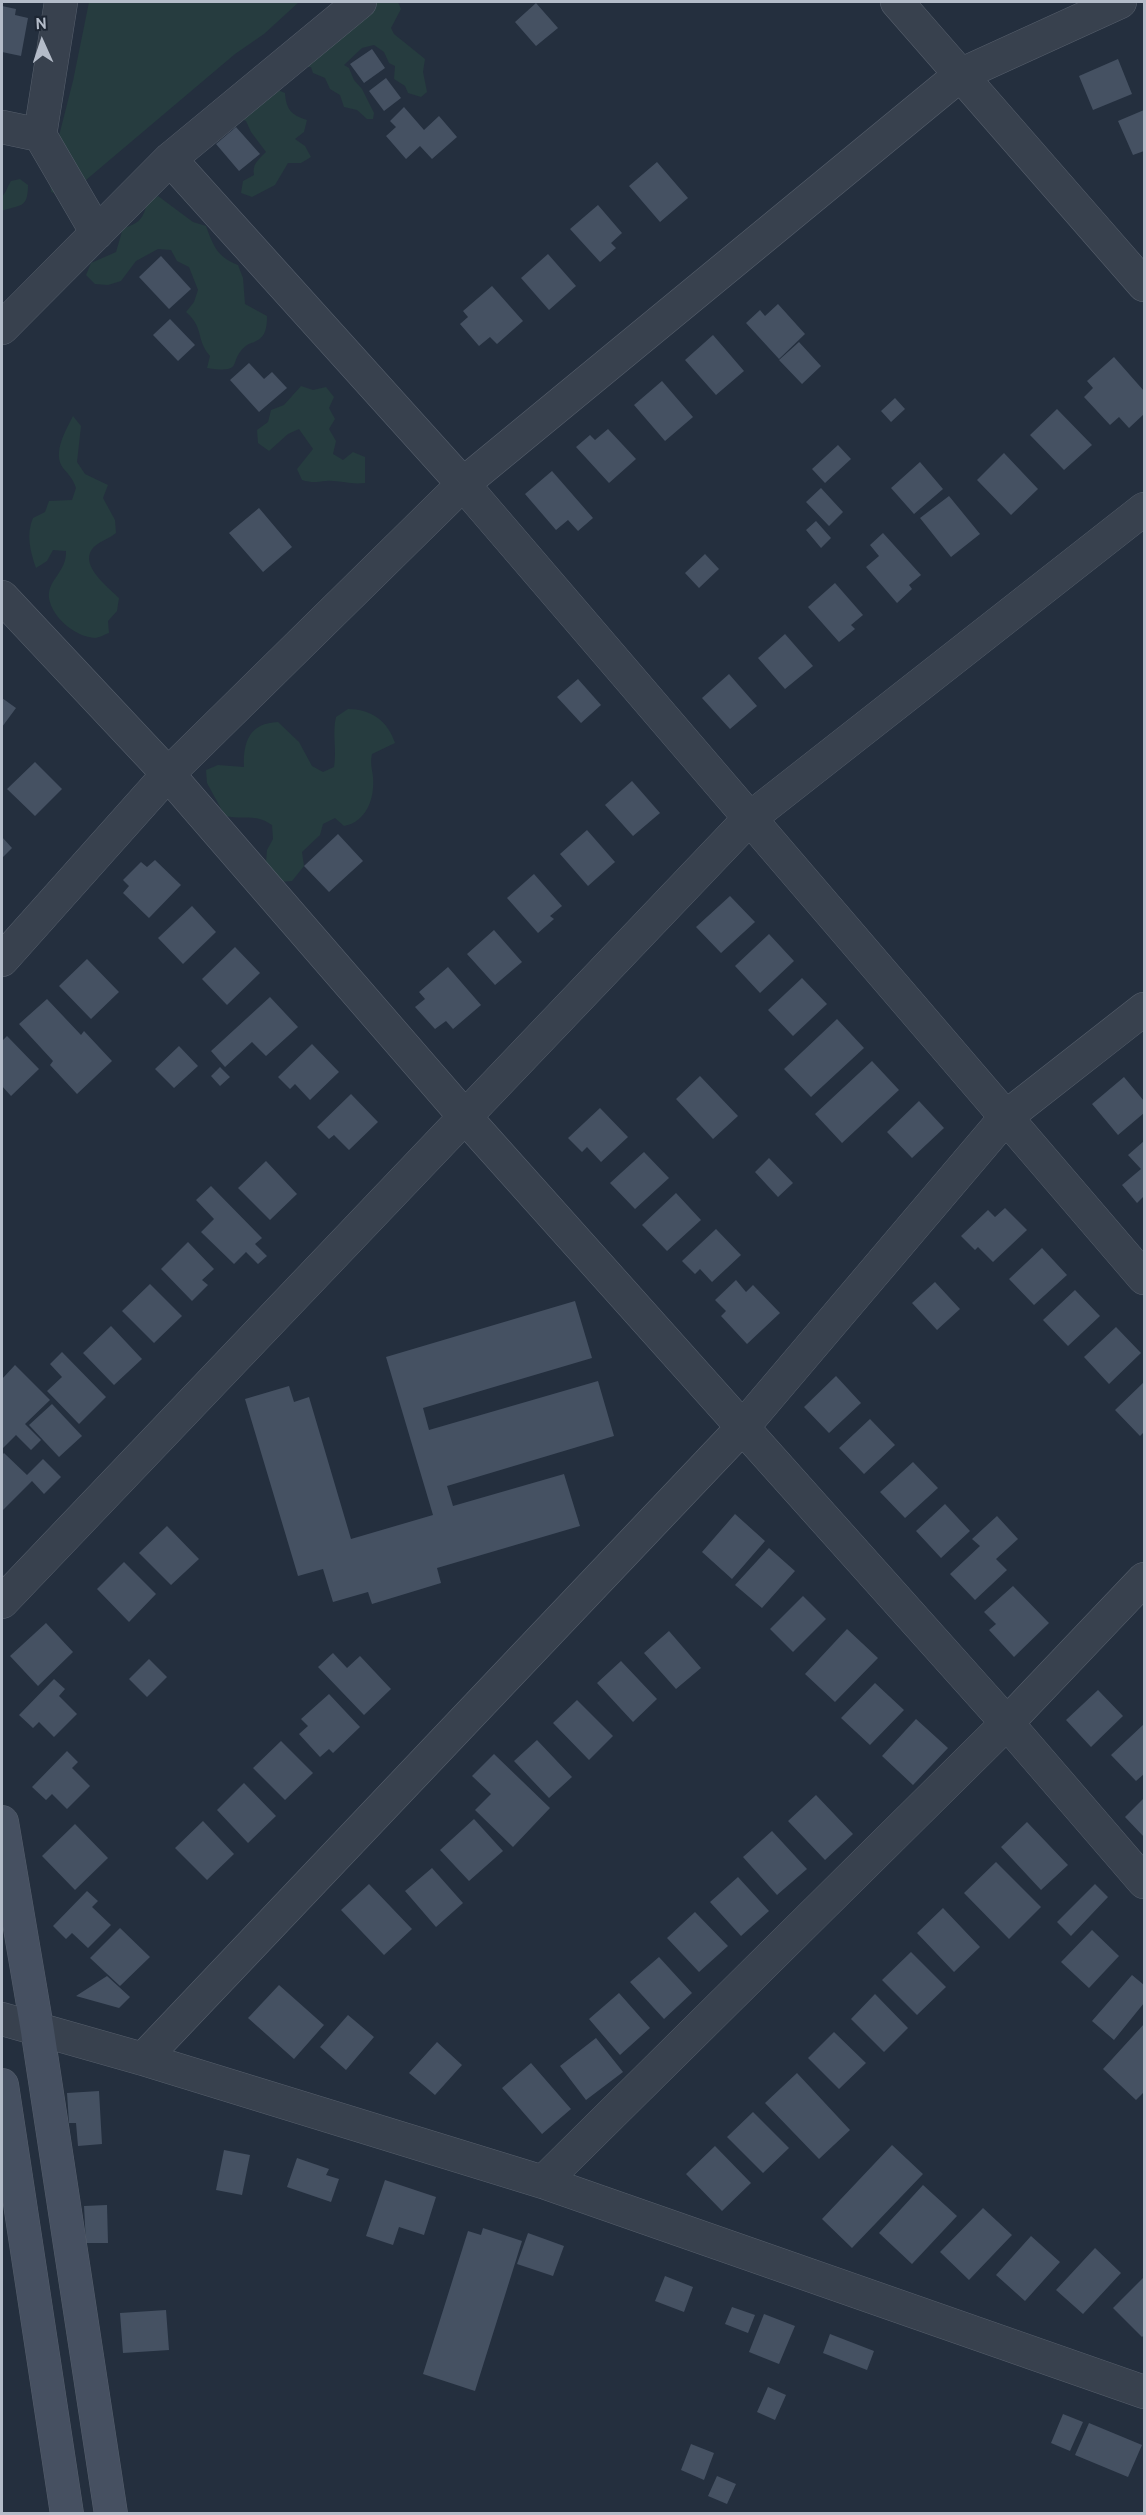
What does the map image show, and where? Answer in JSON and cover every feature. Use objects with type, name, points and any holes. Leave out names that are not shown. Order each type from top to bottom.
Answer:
[{"type":"street","points":[[61,2],[40,135],[97,233]]},
{"type":"street","points":[[2,328],[170,159],[360,2]]},
{"type":"street","points":[[897,2],[1144,285]]},
{"type":"street","points":[[2,960],[168,774],[463,484],[960,75],[1120,2]]},
{"type":"street","points":[[2,127],[40,135]]},
{"type":"street","points":[[170,159],[463,484],[1144,1278]]},
{"type":"street","points":[[2,1602],[749,819],[1144,509]]},
{"type":"street","points":[[2,597],[168,774],[466,1118],[1007,1723],[1144,1882]]},
{"type":"street","points":[[143,2059],[742,1428],[1006,1117],[1144,1009]]},
{"type":"street","points":[[543,2182],[1007,1723],[1144,1579]]},
{"type":"street","points":[[2,1822],[37,2028],[111,2514]]},
{"type":"street","points":[[2,2019],[143,2059],[543,2182],[1144,2392]]},
{"type":"street","points":[[2,2085],[67,2514]]},
{"type":"green space","points":[[89,2],[299,2],[264,34],[235,54],[73,191],[56,194],[51,192],[49,175],[73,81]]},
{"type":"green space","points":[[374,2],[398,2],[401,9],[391,28],[394,34],[425,59],[423,72],[427,92],[421,97],[408,93],[405,86],[394,79],[395,66],[389,63],[384,52],[374,45],[362,48],[344,65],[349,68],[374,113],[373,119],[367,119],[357,110],[344,107],[340,95],[330,89],[325,78],[313,73],[311,67],[305,67]]},
{"type":"green space","points":[[273,88],[285,93],[288,107],[297,116],[307,120],[304,132],[295,139],[305,146],[311,157],[301,163],[288,163],[275,185],[252,197],[241,193],[243,181],[254,175],[255,165],[266,152],[246,121],[235,116]]},
{"type":"green space","points":[[20,179],[28,185],[26,199],[21,205],[2,211],[2,197],[11,181]]},
{"type":"green space","points":[[158,196],[193,222],[206,226],[220,254],[238,265],[243,278],[245,304],[267,316],[262,337],[241,351],[232,368],[207,368],[210,356],[205,350],[196,324],[186,312],[194,302],[198,290],[189,267],[177,261],[171,250],[158,249],[136,261],[121,281],[108,285],[95,284],[86,275],[91,263],[116,252],[123,228],[140,220],[147,202]]},
{"type":"green space","points":[[301,386],[313,390],[326,387],[334,397],[329,408],[335,419],[329,429],[336,441],[333,454],[343,460],[353,452],[365,457],[365,483],[302,480],[297,469],[313,449],[299,429],[288,434],[269,451],[258,443],[257,430],[268,422],[271,410],[284,405]]},
{"type":"green space","points":[[73,416],[81,426],[77,462],[85,474],[108,485],[103,498],[115,520],[116,533],[95,546],[90,553],[91,567],[119,598],[117,611],[108,621],[109,633],[95,638],[80,634],[66,625],[51,605],[49,592],[63,565],[66,551],[53,550],[47,561],[36,568],[30,543],[33,518],[45,512],[49,501],[72,500],[76,488],[60,462],[59,449]]},
{"type":"green space","points":[[348,709],[364,711],[378,718],[388,728],[395,743],[372,754],[371,801],[363,815],[352,824],[344,826],[335,818],[323,824],[320,835],[302,852],[304,866],[292,881],[279,882],[266,862],[267,850],[273,839],[272,825],[255,818],[225,816],[207,783],[206,770],[218,765],[244,767],[245,749],[250,735],[261,726],[278,722],[299,742],[312,766],[323,772],[334,767],[336,717]]},
{"type":"building","points":[[536,3],[558,28],[536,46],[515,22]]},
{"type":"building","points":[[2,6],[16,9],[15,15],[28,18],[21,56],[2,52]]},
{"type":"building","points":[[372,49],[385,68],[364,83],[350,64]]},
{"type":"building","points":[[1118,59],[1132,94],[1093,110],[1079,76]]},
{"type":"building","points":[[386,78],[401,98],[384,111],[369,91]]},
{"type":"building","points":[[404,107],[424,130],[439,116],[457,137],[432,159],[420,146],[406,159],[386,136],[396,127],[390,121]]},
{"type":"building","points":[[1144,110],[1144,151],[1133,155],[1118,121]]},
{"type":"building","points":[[236,127],[260,154],[239,171],[216,144]]},
{"type":"building","points":[[657,162],[688,198],[660,222],[629,186]]},
{"type":"building","points":[[598,205],[622,233],[611,243],[616,248],[600,262],[570,229]]},
{"type":"building","points":[[548,254],[576,286],[549,310],[521,278]]},
{"type":"building","points":[[161,256],[191,289],[169,309],[139,277]]},
{"type":"building","points":[[492,286],[523,321],[497,344],[490,337],[479,346],[460,324],[468,317],[463,311]]},
{"type":"building","points":[[778,304],[805,334],[779,359],[746,323],[760,310],[765,316]]},
{"type":"building","points":[[170,319],[195,345],[178,361],[153,335]]},
{"type":"building","points":[[713,335],[744,371],[716,395],[685,360]]},
{"type":"building","points":[[799,342],[821,366],[802,384],[779,360]]},
{"type":"building","points":[[1114,357],[1144,391],[1144,414],[1129,428],[1119,417],[1110,425],[1084,397],[1093,388],[1087,381]]},
{"type":"building","points":[[249,363],[264,379],[272,372],[287,388],[259,412],[230,380]]},
{"type":"building","points":[[662,381],[693,417],[665,441],[634,405]]},
{"type":"building","points":[[895,398],[905,409],[891,422],[881,411]]},
{"type":"building","points":[[1057,409],[1092,445],[1064,470],[1030,435]]},
{"type":"building","points":[[608,429],[636,459],[609,483],[576,447],[590,435],[595,440]]},
{"type":"building","points":[[838,445],[851,459],[825,483],[812,469]]},
{"type":"building","points":[[1004,453],[1038,489],[1011,515],[977,480]]},
{"type":"building","points":[[920,462],[943,489],[914,514],[891,488]]},
{"type":"building","points":[[552,471],[593,518],[578,531],[568,520],[556,530],[525,494]]},
{"type":"building","points":[[821,488],[843,512],[829,526],[806,502]]},
{"type":"building","points":[[949,496],[980,534],[951,557],[920,518]]},
{"type":"building","points":[[259,508],[292,547],[263,572],[229,533]]},
{"type":"building","points":[[816,521],[831,538],[821,548],[806,530]]},
{"type":"building","points":[[883,533],[921,575],[909,585],[912,589],[897,603],[866,567],[879,556],[870,545]]},
{"type":"building","points":[[705,554],[719,569],[699,588],[685,573]]},
{"type":"building","points":[[835,583],[863,615],[851,625],[855,629],[839,642],[808,607]]},
{"type":"building","points":[[785,634],[813,666],[785,689],[758,658]]},
{"type":"building","points":[[729,674],[757,706],[730,729],[702,698]]},
{"type":"building","points":[[578,679],[601,705],[581,723],[557,697]]},
{"type":"building","points":[[2,698],[16,708],[2,727]]},
{"type":"building","points":[[35,762],[62,789],[35,816],[7,789]]},
{"type":"building","points":[[632,781],[660,813],[633,836],[605,805]]},
{"type":"building","points":[[587,830],[615,862],[588,886],[560,854]]},
{"type":"building","points":[[338,834],[363,861],[329,892],[304,866]]},
{"type":"building","points":[[2,837],[12,848],[2,858]]},
{"type":"building","points":[[155,860],[181,885],[149,918],[123,893],[129,886],[123,880],[141,862],[147,867]]},
{"type":"building","points":[[534,874],[562,906],[550,916],[554,919],[538,933],[507,898]]},
{"type":"building","points":[[730,896],[755,922],[721,953],[696,927]]},
{"type":"building","points":[[192,906],[216,932],[183,964],[158,938]]},
{"type":"building","points":[[494,930],[522,962],[495,985],[467,954]]},
{"type":"building","points":[[769,934],[794,961],[760,993],[735,966]]},
{"type":"building","points":[[235,947],[260,973],[227,1005],[202,979]]},
{"type":"building","points":[[87,959],[119,992],[91,1019],[59,986]]},
{"type":"building","points":[[448,967],[481,1005],[453,1029],[446,1021],[435,1029],[415,1007],[425,999],[419,992]]},
{"type":"building","points":[[802,978],[827,1004],[793,1036],[768,1010]]},
{"type":"building","points":[[270,997],[298,1027],[266,1056],[252,1042],[225,1067],[211,1051]]},
{"type":"building","points":[[47,999],[81,1035],[84,1031],[112,1061],[77,1094],[50,1065],[53,1061],[19,1024]]},
{"type":"building","points":[[837,1019],[864,1048],[811,1097],[784,1069]]},
{"type":"building","points":[[7,1036],[39,1069],[11,1096],[2,1086],[2,1041]]},
{"type":"building","points":[[312,1044],[339,1072],[310,1100],[295,1084],[290,1089],[278,1077]]},
{"type":"building","points":[[179,1046],[198,1066],[174,1088],[155,1069]]},
{"type":"building","points":[[872,1061],[899,1090],[842,1143],[815,1114]]},
{"type":"building","points":[[220,1067],[230,1077],[220,1086],[211,1076]]},
{"type":"building","points":[[700,1076],[738,1116],[713,1139],[676,1099]]},
{"type":"building","points":[[1124,1077],[1144,1101],[1144,1113],[1118,1135],[1092,1104]]},
{"type":"building","points":[[351,1094],[378,1122],[349,1150],[334,1135],[329,1139],[317,1127]]},
{"type":"building","points":[[919,1101],[944,1128],[912,1158],[887,1132]]},
{"type":"building","points":[[600,1108],[628,1137],[601,1162],[587,1147],[582,1152],[568,1138]]},
{"type":"building","points":[[1144,1141],[1144,1196],[1137,1203],[1122,1185],[1141,1169],[1128,1155]]},
{"type":"building","points":[[644,1152],[669,1178],[635,1209],[610,1183]]},
{"type":"building","points":[[769,1158],[793,1183],[778,1197],[755,1172]]},
{"type":"building","points":[[266,1161],[297,1194],[270,1220],[238,1188]]},
{"type":"building","points":[[211,1186],[262,1238],[255,1244],[267,1256],[258,1264],[246,1252],[234,1264],[201,1232],[214,1219],[196,1200]]},
{"type":"building","points":[[676,1193],[701,1220],[667,1251],[642,1225]]},
{"type":"building","points":[[1005,1208],[1027,1230],[993,1262],[978,1247],[975,1250],[961,1236],[988,1210],[995,1217]]},
{"type":"building","points":[[716,1229],[741,1255],[712,1282],[700,1269],[695,1274],[682,1261]]},
{"type":"building","points":[[188,1242],[214,1269],[202,1280],[208,1285],[192,1301],[161,1269]]},
{"type":"building","points":[[1042,1248],[1067,1275],[1034,1305],[1009,1279]]},
{"type":"building","points":[[736,1280],[746,1292],[753,1285],[780,1313],[747,1344],[721,1316],[726,1311],[715,1300]]},
{"type":"building","points":[[935,1282],[960,1309],[937,1330],[912,1303]]},
{"type":"building","points":[[150,1284],[182,1316],[154,1343],[122,1311]]},
{"type":"building","points":[[1075,1290],[1100,1316],[1068,1346],[1043,1320]]},
{"type":"building","points":[[575,1301],[592,1358],[423,1408],[429,1430],[598,1381],[614,1436],[447,1486],[453,1506],[564,1474],[580,1526],[437,1568],[441,1583],[372,1604],[368,1592],[333,1602],[323,1569],[298,1576],[245,1399],[289,1386],[294,1402],[309,1397],[351,1539],[433,1515],[386,1357]]},
{"type":"building","points":[[111,1326],[142,1359],[114,1385],[83,1353]]},
{"type":"building","points":[[1116,1327],[1141,1353],[1109,1384],[1084,1357]]},
{"type":"building","points":[[62,1352],[106,1397],[79,1424],[47,1391],[62,1377],[50,1364]]},
{"type":"building","points":[[15,1365],[50,1400],[25,1424],[41,1440],[31,1450],[16,1435],[2,1449],[2,1379]]},
{"type":"building","points":[[836,1376],[861,1403],[829,1433],[804,1407]]},
{"type":"building","points":[[1144,1382],[1144,1432],[1140,1436],[1115,1410]]},
{"type":"building","points":[[52,1404],[82,1436],[59,1457],[29,1425]]},
{"type":"building","points":[[870,1419],[895,1445],[864,1474],[839,1448]]},
{"type":"building","points":[[4,1453],[27,1475],[43,1459],[61,1477],[44,1494],[32,1481],[2,1511],[2,1455]]},
{"type":"building","points":[[913,1462],[938,1488],[905,1518],[880,1492]]},
{"type":"building","points":[[945,1504],[970,1531],[941,1558],[916,1531]]},
{"type":"building","points":[[735,1514],[765,1541],[732,1579],[702,1552]]},
{"type":"building","points":[[997,1516],[1018,1539],[996,1559],[1007,1570],[975,1600],[950,1574],[980,1546],[972,1539]]},
{"type":"building","points":[[167,1526],[199,1559],[171,1585],[139,1553]]},
{"type":"building","points":[[769,1548],[795,1571],[762,1608],[735,1585]]},
{"type":"building","points":[[124,1562],[156,1594],[129,1622],[97,1589]]},
{"type":"building","points":[[1013,1586],[1049,1623],[1014,1657],[989,1630],[996,1624],[984,1612]]},
{"type":"building","points":[[803,1596],[826,1619],[793,1652],[770,1629]]},
{"type":"building","points":[[46,1623],[73,1652],[38,1686],[10,1656]]},
{"type":"building","points":[[847,1629],[878,1658],[835,1702],[805,1674]]},
{"type":"building","points":[[669,1631],[701,1668],[676,1689],[644,1653]]},
{"type":"building","points":[[333,1653],[347,1668],[360,1656],[391,1689],[364,1715],[318,1667]]},
{"type":"building","points":[[149,1659],[167,1677],[147,1697],[129,1679]]},
{"type":"building","points":[[621,1661],[657,1699],[633,1722],[597,1683]]},
{"type":"building","points":[[54,1679],[65,1689],[59,1696],[77,1714],[54,1737],[39,1722],[33,1728],[19,1715]]},
{"type":"building","points":[[875,1683],[904,1710],[870,1745],[841,1718]]},
{"type":"building","points":[[1098,1690],[1123,1716],[1091,1747],[1066,1720]]},
{"type":"building","points":[[329,1694],[360,1727],[333,1753],[329,1749],[320,1757],[299,1734],[308,1726],[301,1719]]},
{"type":"building","points":[[577,1700],[613,1736],[589,1760],[553,1723]]},
{"type":"building","points":[[916,1719],[948,1748],[913,1785],[882,1756]]},
{"type":"building","points":[[1144,1724],[1144,1774],[1136,1781],[1111,1755]]},
{"type":"building","points":[[537,1740],[572,1777],[549,1798],[514,1761]]},
{"type":"building","points":[[281,1741],[313,1773],[285,1800],[253,1768]]},
{"type":"building","points":[[67,1751],[78,1762],[72,1768],[90,1786],[67,1809],[52,1794],[46,1800],[32,1787]]},
{"type":"building","points":[[494,1754],[550,1808],[513,1847],[475,1810],[491,1794],[472,1776]]},
{"type":"building","points":[[244,1783],[276,1816],[248,1843],[217,1810]]},
{"type":"building","points":[[816,1795],[853,1834],[825,1860],[788,1821]]},
{"type":"building","points":[[1144,1798],[1144,1837],[1125,1817]]},
{"type":"building","points":[[474,1819],[503,1851],[469,1881],[440,1850]]},
{"type":"building","points":[[203,1821],[234,1854],[207,1880],[175,1848]]},
{"type":"building","points":[[1027,1822],[1068,1865],[1041,1890],[1001,1847]]},
{"type":"building","points":[[75,1824],[108,1858],[75,1890],[42,1856]]},
{"type":"building","points":[[772,1831],[807,1869],[777,1895],[743,1857]]},
{"type":"building","points":[[996,1862],[1041,1907],[1009,1939],[964,1893]]},
{"type":"building","points":[[432,1868],[463,1903],[436,1927],[405,1891]]},
{"type":"building","points":[[738,1877],[769,1911],[741,1936],[710,1902]]},
{"type":"building","points":[[369,1884],[412,1929],[384,1955],[341,1910]]},
{"type":"building","points":[[1095,1884],[1108,1897],[1071,1936],[1057,1922]]},
{"type":"building","points":[[87,1891],[98,1901],[92,1907],[111,1925],[88,1948],[72,1933],[66,1939],[53,1926]]},
{"type":"building","points":[[943,1908],[980,1947],[954,1972],[917,1933]]},
{"type":"building","points":[[695,1912],[728,1946],[699,1972],[667,1938]]},
{"type":"building","points":[[120,1928],[150,1957],[120,1986],[90,1958]]},
{"type":"building","points":[[1092,1930],[1119,1956],[1089,1988],[1061,1962]]},
{"type":"building","points":[[911,1952],[946,1987],[917,2015],[882,1980]]},
{"type":"building","points":[[659,1957],[692,1993],[664,2019],[630,1982]]},
{"type":"building","points":[[1132,1975],[1144,1985],[1144,2003],[1114,2040],[1092,2021]]},
{"type":"building","points":[[107,1976],[130,1997],[119,2008],[76,1996]]},
{"type":"building","points":[[279,1985],[324,2025],[294,2059],[248,2018]]},
{"type":"building","points":[[619,1993],[650,2028],[620,2055],[589,2019]]},
{"type":"building","points":[[875,1994],[908,2028],[884,2052],[851,2019]]},
{"type":"building","points":[[348,2015],[374,2037],[346,2070],[320,2047]]},
{"type":"building","points":[[1144,2024],[1144,2092],[1136,2100],[1103,2069]]},
{"type":"building","points":[[834,2032],[866,2063],[839,2089],[808,2058]]},
{"type":"building","points":[[596,2038],[623,2072],[586,2100],[560,2066]]},
{"type":"building","points":[[437,2042],[462,2065],[435,2095],[409,2073]]},
{"type":"building","points":[[531,2063],[571,2109],[542,2134],[502,2088]]},
{"type":"building","points":[[797,2073],[850,2130],[819,2159],[765,2103]]},
{"type":"building","points":[[99,2091],[102,2144],[78,2146],[76,2123],[69,2123],[67,2093]]},
{"type":"building","points":[[753,2112],[789,2148],[763,2173],[727,2137]]},
{"type":"building","points":[[892,2145],[923,2174],[852,2248],[822,2219]]},
{"type":"building","points":[[715,2146],[751,2183],[722,2211],[686,2174]]},
{"type":"building","points":[[224,2150],[250,2155],[242,2195],[216,2190]]},
{"type":"building","points":[[297,2158],[329,2169],[326,2175],[339,2179],[331,2202],[287,2187]]},
{"type":"building","points":[[385,2180],[436,2197],[424,2235],[399,2227],[393,2245],[366,2236]]},
{"type":"building","points":[[923,2185],[957,2216],[912,2264],[879,2233]]},
{"type":"building","points":[[107,2205],[108,2243],[86,2243],[84,2206]]},
{"type":"building","points":[[983,2208],[1012,2235],[969,2280],[940,2252]]},
{"type":"building","points":[[483,2228],[522,2241],[475,2391],[423,2374],[468,2231],[481,2235]]},
{"type":"building","points":[[528,2233],[564,2246],[553,2276],[517,2264]]},
{"type":"building","points":[[1031,2236],[1060,2262],[1025,2301],[996,2275]]},
{"type":"building","points":[[1095,2248],[1121,2273],[1083,2314],[1056,2290]]},
{"type":"building","points":[[665,2276],[693,2287],[684,2312],[655,2301]]},
{"type":"building","points":[[1144,2277],[1144,2335],[1142,2337],[1113,2308]]},
{"type":"building","points":[[732,2307],[755,2315],[748,2333],[725,2324]]},
{"type":"building","points":[[166,2310],[169,2350],[123,2353],[120,2313]]},
{"type":"building","points":[[764,2314],[795,2326],[779,2364],[749,2352]]},
{"type":"building","points":[[830,2334],[874,2351],[867,2370],[823,2353]]},
{"type":"building","points":[[768,2387],[786,2395],[775,2420],[757,2412]]},
{"type":"building","points":[[1063,2414],[1083,2422],[1070,2451],[1051,2443]]},
{"type":"building","points":[[1089,2423],[1142,2445],[1128,2477],[1075,2455]]},
{"type":"building","points":[[691,2444],[714,2453],[704,2480],[681,2470]]},
{"type":"building","points":[[717,2476],[736,2484],[727,2504],[708,2496]]}]
